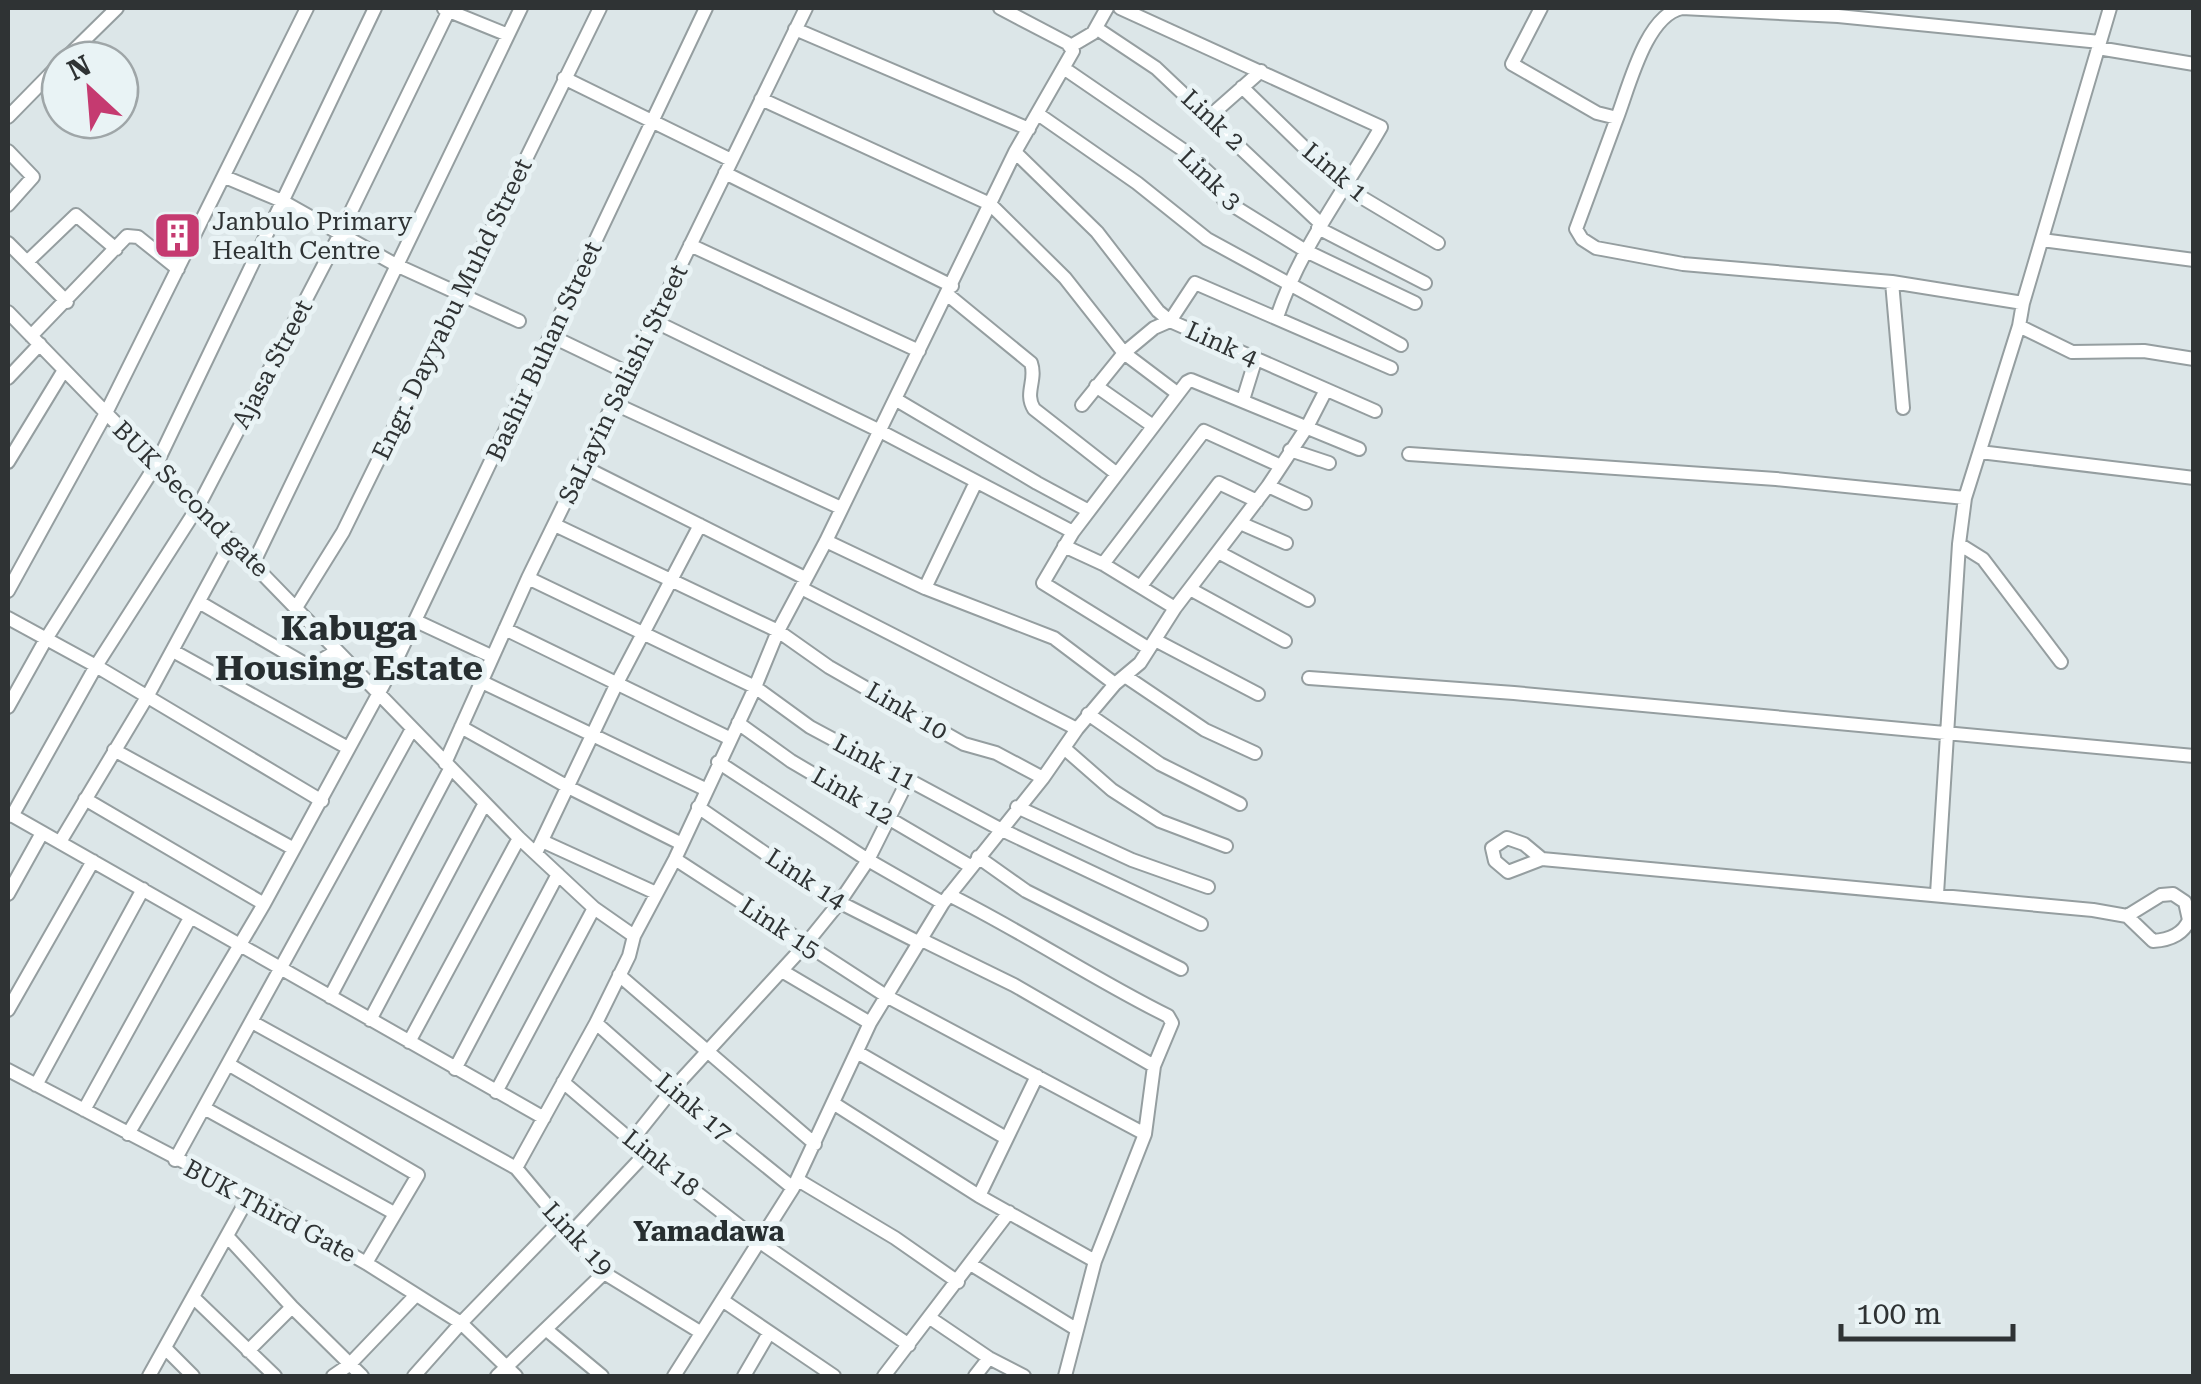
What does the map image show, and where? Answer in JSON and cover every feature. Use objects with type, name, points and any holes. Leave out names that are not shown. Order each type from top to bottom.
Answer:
[{"type":"street","points":[[84,40],[116,8]]},
{"type":"street","points":[[8,590],[106,413],[306,8]]},
{"type":"street","points":[[8,707],[46,638],[157,463],[375,8]]},
{"type":"street","points":[[254,562],[521,8]]},
{"type":"street","name":"Engr. Dayyabu Muhd Street","points":[[296,606],[343,532],[600,8]]},
{"type":"street","name":"Bashir Buhan Street","points":[[128,1134],[322,802],[416,621],[706,8]]},
{"type":"street","name":"SaLayin Salishi Street","points":[[330,997],[448,766],[491,656],[806,8]]},
{"type":"street","points":[[252,1022],[516,1168],[596,1023],[778,631],[826,541],[1015,152],[1073,51],[1071,46],[1000,8]]},
{"type":"street","points":[[1071,46],[1096,28],[1107,8]]},
{"type":"street","points":[[1120,8],[1380,128],[1288,284],[1277,317]]},
{"type":"street","points":[[1541,8],[1512,64],[1597,112],[1617,118]]},
{"type":"street","points":[[2023,303],[1892,282],[1683,264],[1588,244],[1578,233],[1578,222],[1655,26],[1668,13],[1682,8],[1838,16],[2099,45],[2194,64]]},
{"type":"street","points":[[1937,894],[1958,544],[1965,498],[2110,8]]},
{"type":"street","points":[[446,9],[508,35]]},
{"type":"street","name":"Ajasa Street","points":[[10,815],[96,666],[198,505],[341,232],[446,9]]},
{"type":"street","name":"Link 2","points":[[1096,28],[1156,68],[1320,226],[1425,283]]},
{"type":"street","points":[[795,29],[1029,130]]},
{"type":"street","name":"Link 3","points":[[1065,70],[1186,152],[1211,175],[1224,200],[1306,251],[1415,303]]},
{"type":"street","points":[[1210,116],[1261,71]]},
{"type":"street","points":[[564,78],[732,160]]},
{"type":"street","points":[[8,117],[40,84]]},
{"type":"street","name":"Link 1","points":[[1242,88],[1346,188],[1438,242]]},
{"type":"street","points":[[761,100],[990,204],[1065,278],[1124,353],[1177,393]]},
{"type":"street","points":[[1038,114],[1138,183],[1208,239],[1400,346]]},
{"type":"street","points":[[8,150],[33,177],[8,204]]},
{"type":"street","name":"Link 4","points":[[1015,152],[1097,232],[1158,312],[1170,321],[1374,412]]},
{"type":"street","points":[[725,173],[950,290],[1031,363],[1034,371],[1028,395],[1034,410],[1117,474]]},
{"type":"street","points":[[224,177],[282,201],[396,265],[519,321]]},
{"type":"street","points":[[27,262],[76,216],[116,249]]},
{"type":"street","points":[[8,378],[67,302],[128,236],[138,236],[178,268]]},
{"type":"street","points":[[2042,240],[2194,260]]},
{"type":"street","points":[[8,243],[67,302]]},
{"type":"street","points":[[690,245],[919,351]]},
{"type":"street","points":[[1892,282],[1903,408]]},
{"type":"street","points":[[1082,406],[1124,353],[1154,328],[1170,321],[1195,283],[1391,368]]},
{"type":"street","name":"BUK Second gate","points":[[8,312],[519,838],[539,847],[558,874],[594,908],[634,936]]},
{"type":"street","points":[[654,321],[878,430],[1073,532]]},
{"type":"street","points":[[2019,326],[2072,352],[2144,351],[2194,359]]},
{"type":"street","points":[[551,336],[628,374]]},
{"type":"street","points":[[1243,400],[1256,358]]},
{"type":"street","points":[[8,462],[64,370]]},
{"type":"street","points":[[1258,694],[1151,644],[1043,586],[1073,532],[1177,393],[1191,380],[1359,449]]},
{"type":"street","points":[[1096,386],[1153,426]]},
{"type":"street","points":[[674,1376],[795,1184],[870,1024],[946,899],[1043,778],[1076,728],[1140,662],[1175,608],[1268,486],[1326,390]]},
{"type":"street","points":[[894,399],[1036,484],[1089,510]]},
{"type":"street","points":[[613,404],[841,508]]},
{"type":"street","points":[[878,430],[1073,532]]},
{"type":"street","points":[[1103,564],[1204,431],[1281,466]]},
{"type":"street","points":[[1290,450],[1329,463]]},
{"type":"street","points":[[1980,452],[2194,478]]},
{"type":"street","points":[[1409,454],[1776,479],[1965,498]]},
{"type":"street","points":[[584,467],[700,525],[1076,728]]},
{"type":"street","points":[[924,588],[976,482]]},
{"type":"street","points":[[1141,586],[1219,484],[1257,501]]},
{"type":"street","points":[[1268,486],[1305,503]]},
{"type":"street","points":[[1240,523],[1286,543]]},
{"type":"street","name":"Link 10","points":[[555,525],[778,631],[830,667],[941,732],[964,744],[996,752],[1043,778]]},
{"type":"street","points":[[656,893],[539,847],[617,683],[700,525]]},
{"type":"street","points":[[60,842],[147,697],[232,540]]},
{"type":"street","points":[[826,541],[924,588],[1054,638],[1205,730],[1255,753]]},
{"type":"street","points":[[1958,544],[1983,559],[2061,662]]},
{"type":"street","points":[[1064,546],[1103,564],[1175,608]]},
{"type":"street","points":[[1218,552],[1308,600]]},
{"type":"street","name":"Link 11","points":[[528,578],[755,687],[810,727],[1000,829],[1201,924]]},
{"type":"street","points":[[1190,589],[1285,640]]},
{"type":"street","points":[[200,602],[305,664],[337,651]]},
{"type":"street","points":[[8,618],[96,666],[322,802]]},
{"type":"street","points":[[416,621],[491,656]]},
{"type":"street","points":[[505,629],[731,739]]},
{"type":"street","points":[[173,651],[348,748]]},
{"type":"street","points":[[1309,678],[1514,693],[2194,756]]},
{"type":"street","points":[[480,681],[706,790]]},
{"type":"street","points":[[1088,714],[1160,764],[1240,804]]},
{"type":"street","name":"Link 12","points":[[738,722],[791,760],[890,816],[1026,891],[1182,969]]},
{"type":"street","points":[[461,728],[682,844]]},
{"type":"street","points":[[175,1160],[412,729]]},
{"type":"street","points":[[1064,748],[1112,790],[1160,821],[1226,846]]},
{"type":"street","points":[[114,750],[294,849]]},
{"type":"street","points":[[718,762],[868,860],[1014,928],[1070,964],[1168,1016],[1172,1022],[1154,1066],[1145,1134],[1096,1261],[1065,1376]]},
{"type":"street","points":[[632,1140],[840,903],[868,860],[908,780]]},
{"type":"street","points":[[85,800],[264,904]]},
{"type":"street","points":[[370,1020],[485,802]]},
{"type":"street","name":"Link 14","points":[[698,807],[840,903],[1014,985],[1154,1066]]},
{"type":"street","points":[[1017,808],[1132,860],[1208,887]]},
{"type":"street","points":[[10,815],[284,967],[544,1118]]},
{"type":"street","points":[[8,894],[42,833]]},
{"type":"street","points":[[409,1042],[519,838]]},
{"type":"street","name":"Link 15","points":[[675,858],[886,996],[1145,1134]]},
{"type":"street","points":[[1542,858],[1937,894],[2127,916],[2153,940],[2179,933],[2189,920],[2186,902],[2177,894],[2161,895],[2127,916]]},
{"type":"street","points":[[8,1010],[92,861]]},
{"type":"street","points":[[455,1069],[558,874]]},
{"type":"street","points":[[36,1085],[143,889]]},
{"type":"street","points":[[496,1092],[594,908]]},
{"type":"street","points":[[84,1110],[190,918]]},
{"type":"street","points":[[782,972],[870,1024]]},
{"type":"street","points":[[619,975],[816,1144]]},
{"type":"street","name":"Link 17","points":[[596,1023],[672,1090],[795,1184],[895,1238],[958,1282]]},
{"type":"street","points":[[857,1052],[1006,1138]]},
{"type":"street","points":[[228,1064],[416,1172],[417,1177],[366,1263]]},
{"type":"street","name":"BUK Third Gate","points":[[8,1070],[249,1196],[366,1263],[460,1323],[512,1371]]},
{"type":"street","points":[[979,1196],[1037,1076]]},
{"type":"street","name":"Link 18","points":[[564,1082],[646,1153],[760,1242],[909,1345]]},
{"type":"street","points":[[833,1103],[979,1196],[1096,1261]]},
{"type":"street","points":[[204,1108],[394,1213]]},
{"type":"street","points":[[570,1234],[646,1153]]},
{"type":"street","name":"Link 19","points":[[516,1168],[604,1273],[700,1332]]},
{"type":"street","points":[[150,1376],[249,1196]]},
{"type":"street","points":[[884,1376],[1009,1212]]},
{"type":"street","points":[[414,1376],[460,1323],[560,1222]]},
{"type":"street","points":[[228,1236],[292,1308],[362,1376]]},
{"type":"street","points":[[972,1265],[1076,1329]]},
{"type":"street","points":[[498,1376],[512,1371],[604,1273]]},
{"type":"street","points":[[333,1376],[350,1365],[416,1295]]},
{"type":"street","points":[[193,1297],[275,1376]]},
{"type":"street","points":[[722,1300],[834,1376]]},
{"type":"street","points":[[248,1351],[292,1308]]},
{"type":"street","points":[[930,1318],[989,1358],[1024,1376]]},
{"type":"street","points":[[548,1331],[602,1376]]},
{"type":"street","points":[[744,1376],[769,1333]]},
{"type":"street","points":[[165,1348],[194,1376]]},
{"type":"street","points":[[975,1376],[989,1358]]},
{"type":"place","name":"Janbulo Primary Health Centre","points":[[177,235]]},
{"type":"district","name":"Kabuga Housing Estate","points":[[349,648]]},
{"type":"district","name":"Yamadawa","points":[[709,1231]]}]
